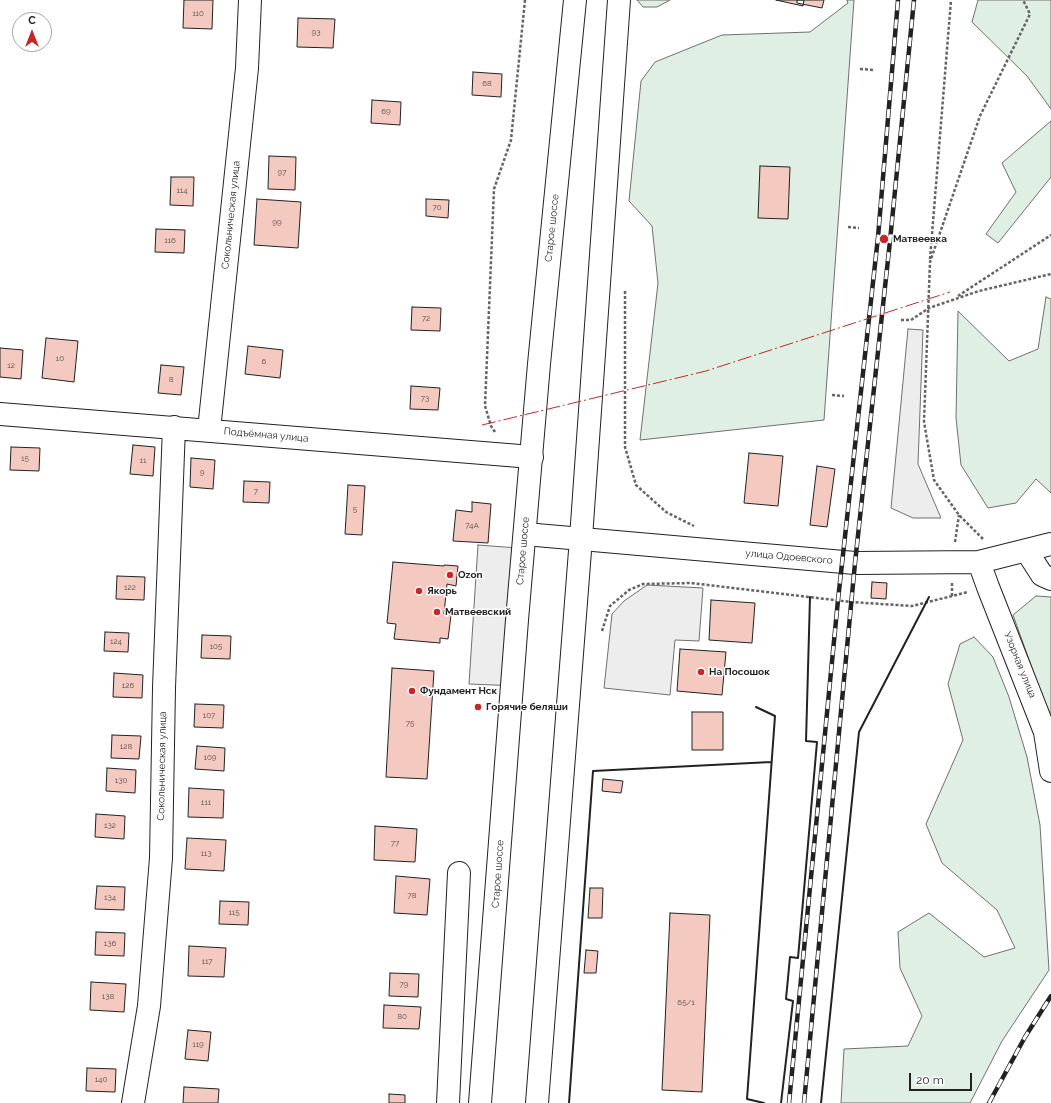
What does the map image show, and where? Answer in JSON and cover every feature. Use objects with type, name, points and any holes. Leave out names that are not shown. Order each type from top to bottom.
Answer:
[{"type":"main road","name":"Сокольническая улица","points":[[209,430],[247,68],[250,0]]},
{"type":"main road","name":"Старое шоссе","points":[[480,1103],[539,364],[575,0]]},
{"type":"main road","points":[[537,1103],[581,538],[619,0]]},
{"type":"main road","name":"Подъёмная улица","points":[[0,414],[174,427],[502,456],[532,457]]},
{"type":"main road","name":"Сокольническая улица","points":[[133,1103],[149,1006],[161,858],[164,688],[174,427]]},
{"type":"main road","name":"улица Одоевского","points":[[525,534],[848,563],[979,562],[1002,558],[1051,544]]},
{"type":"main road","points":[[1026,550],[1042,575],[1051,579]]},
{"type":"main road","name":"Узорная улица","points":[[979,562],[1045,732],[1051,771]]},
{"type":"main road","points":[[448,1103],[459,873]]},
{"type":"path","points":[[502,456],[500,439],[491,426],[485,406],[494,189],[511,140],[525,0]]},
{"type":"path","points":[[951,0],[930,262],[924,422],[934,480],[959,515],[1002,558]]},
{"type":"path","points":[[930,262],[980,116],[1030,14],[1024,0]]},
{"type":"path","points":[[860,69],[874,70]]},
{"type":"path","points":[[848,227],[859,228]]},
{"type":"path","points":[[954,299],[1051,235]]},
{"type":"path","points":[[901,320],[911,320],[929,308],[979,291],[1051,274]]},
{"type":"path","points":[[625,291],[625,447],[636,485],[666,512],[694,526],[702,527]]},
{"type":"path","points":[[832,395],[844,396]]},
{"type":"path","points":[[602,631],[610,606],[629,590],[643,584],[691,583],[851,602],[912,606],[988,587]]},
{"type":"green space","points":[[637,0],[670,0],[657,7],[643,7]]},
{"type":"green space","points":[[847,0],[854,0],[824,420],[640,440],[658,283],[652,226],[629,201],[641,81],[655,62],[722,35],[810,32],[848,3]]},
{"type":"green space","points":[[978,0],[1051,0],[1051,109],[1027,76],[972,22]]},
{"type":"green space","points":[[1051,121],[1051,177],[998,243],[986,234],[1016,192],[1002,163]]},
{"type":"green space","points":[[1046,297],[1051,299],[1051,493],[1036,479],[1016,503],[988,508],[961,465],[956,418],[958,311],[1009,361],[1038,349]]},
{"type":"green space","points":[[1036,596],[1051,597],[1051,721],[1013,615]]},
{"type":"green space","points":[[974,637],[993,657],[1009,697],[1027,757],[1040,825],[1049,970],[1002,1041],[970,1103],[841,1103],[844,1049],[908,1046],[922,1016],[900,968],[898,932],[929,913],[984,957],[1015,948],[997,910],[942,863],[926,824],[963,740],[948,684],[960,644]]},
{"type":"shaded area","points":[[908,329],[923,330],[918,464],[941,518],[913,518],[891,508]]},
{"type":"shaded area","points":[[478,545],[531,549],[519,686],[469,684]]},
{"type":"shaded area","points":[[647,585],[703,588],[699,641],[675,640],[670,695],[604,688],[612,614],[624,601]]},
{"type":"building","points":[[184,0],[213,0],[212,29],[183,28]]},
{"type":"building","points":[[776,0],[804,0],[803,6]]},
{"type":"building","points":[[797,0],[824,0],[822,8],[797,3]]},
{"type":"building","points":[[298,18],[335,19],[333,48],[297,47]]},
{"type":"building","points":[[473,72],[502,74],[501,97],[472,95]]},
{"type":"building","points":[[372,100],[401,102],[400,125],[371,123]]},
{"type":"building","points":[[269,156],[296,157],[295,190],[268,189]]},
{"type":"building","points":[[760,166],[790,167],[788,219],[758,218]]},
{"type":"building","points":[[171,177],[194,177],[193,206],[170,205]]},
{"type":"building","points":[[257,199],[301,202],[298,248],[254,245]]},
{"type":"building","points":[[426,199],[449,200],[448,218],[426,216]]},
{"type":"building","points":[[156,229],[185,230],[184,253],[155,252]]},
{"type":"building","points":[[412,307],[441,308],[440,331],[411,330]]},
{"type":"building","points":[[46,338],[78,341],[74,382],[42,378]]},
{"type":"building","points":[[248,346],[283,350],[280,378],[245,374]]},
{"type":"building","points":[[0,348],[23,350],[21,379],[0,377]]},
{"type":"building","points":[[161,365],[184,367],[181,395],[158,393]]},
{"type":"building","points":[[411,386],[440,388],[438,410],[410,409]]},
{"type":"building","points":[[133,445],[155,447],[153,476],[130,474]]},
{"type":"building","points":[[11,447],[40,448],[39,471],[10,470]]},
{"type":"building","points":[[749,453],[783,456],[778,506],[744,503]]},
{"type":"building","points":[[191,458],[215,460],[213,489],[190,487]]},
{"type":"building","points":[[817,466],[835,469],[827,527],[810,525]]},
{"type":"building","points":[[244,481],[270,482],[269,503],[243,502]]},
{"type":"building","points":[[348,485],[365,486],[362,535],[345,534]]},
{"type":"building","points":[[472,502],[491,504],[488,543],[453,541],[456,510],[472,512]]},
{"type":"building","points":[[393,562],[458,566],[456,586],[447,584],[444,614],[451,615],[448,639],[440,638],[440,643],[394,639],[396,624],[387,623]]},
{"type":"building","points":[[117,576],[145,577],[144,600],[116,599]]},
{"type":"building","points":[[872,582],[887,583],[886,599],[871,598]]},
{"type":"building","points":[[711,600],[755,603],[752,643],[709,640]]},
{"type":"building","points":[[105,632],[129,633],[128,652],[104,651]]},
{"type":"building","points":[[202,635],[231,636],[230,659],[201,658]]},
{"type":"building","name":"На Посошок","points":[[680,649],[726,652],[722,695],[677,691]]},
{"type":"building","points":[[392,668],[434,671],[427,779],[386,777]]},
{"type":"building","points":[[114,673],[143,675],[142,698],[113,697]]},
{"type":"building","points":[[195,704],[224,705],[223,728],[194,727]]},
{"type":"building","points":[[692,712],[723,712],[723,750],[692,750]]},
{"type":"building","points":[[112,735],[141,736],[139,759],[111,758]]},
{"type":"building","points":[[197,746],[225,748],[224,771],[195,769]]},
{"type":"building","points":[[107,768],[136,770],[135,793],[106,791]]},
{"type":"building","points":[[603,779],[623,781],[621,793],[602,791]]},
{"type":"building","points":[[189,788],[224,790],[223,818],[188,817]]},
{"type":"building","points":[[96,814],[125,816],[124,839],[95,837]]},
{"type":"building","points":[[375,826],[417,829],[415,862],[374,860]]},
{"type":"building","points":[[187,838],[226,840],[224,871],[185,869]]},
{"type":"building","points":[[396,876],[430,879],[427,915],[394,913]]},
{"type":"building","points":[[97,886],[125,887],[124,910],[95,909]]},
{"type":"building","points":[[590,888],[603,888],[602,918],[588,918]]},
{"type":"building","points":[[220,901],[249,902],[248,925],[219,924]]},
{"type":"building","points":[[670,913],[710,915],[702,1092],[662,1090]]},
{"type":"building","points":[[96,932],[125,933],[124,956],[95,955]]},
{"type":"building","points":[[189,946],[226,948],[224,977],[188,976]]},
{"type":"building","points":[[586,950],[598,951],[596,973],[584,973]]},
{"type":"building","points":[[390,973],[419,974],[418,997],[389,996]]},
{"type":"building","points":[[91,982],[126,984],[124,1012],[90,1010]]},
{"type":"building","points":[[384,1005],[421,1007],[419,1029],[383,1028]]},
{"type":"building","points":[[188,1030],[211,1032],[208,1061],[185,1059]]},
{"type":"building","points":[[87,1068],[116,1069],[115,1092],[86,1091]]},
{"type":"building","points":[[184,1087],[219,1089],[218,1103],[183,1103]]},
{"type":"building","points":[[389,1094],[405,1095],[405,1103],[389,1103]]},
{"type":"railway","points":[[789,1103],[838,600],[878,237],[898,0]]},
{"type":"railway","points":[[804,1103],[855,563],[890,241],[914,0]]},
{"type":"railway","points":[[989,1103],[1025,1037],[1051,996]]},
{"type":"wall","points":[[781,1103],[793,1001],[786,999],[790,957],[798,958],[817,742],[806,741],[810,597]]},
{"type":"wall","points":[[821,1103],[859,732],[929,597]]},
{"type":"wall","points":[[756,707],[775,716],[747,1099],[764,1103]]},
{"type":"wall","points":[[569,1103],[593,771],[771,762]]},
{"type":"power","points":[[482,425],[706,371],[950,292]]},
{"type":"place","name":"Матвеевка","points":[[884,239]]},
{"type":"place","name":"Ozon","points":[[450,575]]},
{"type":"place","name":"Якорь","points":[[419,591]]},
{"type":"place","name":"Матвеевский","points":[[437,612]]},
{"type":"place","name":"На Посошок","points":[[701,672]]},
{"type":"place","name":"Фундамент Нск","points":[[412,691]]},
{"type":"place","name":"Горячие беляши","points":[[478,707]]}]
